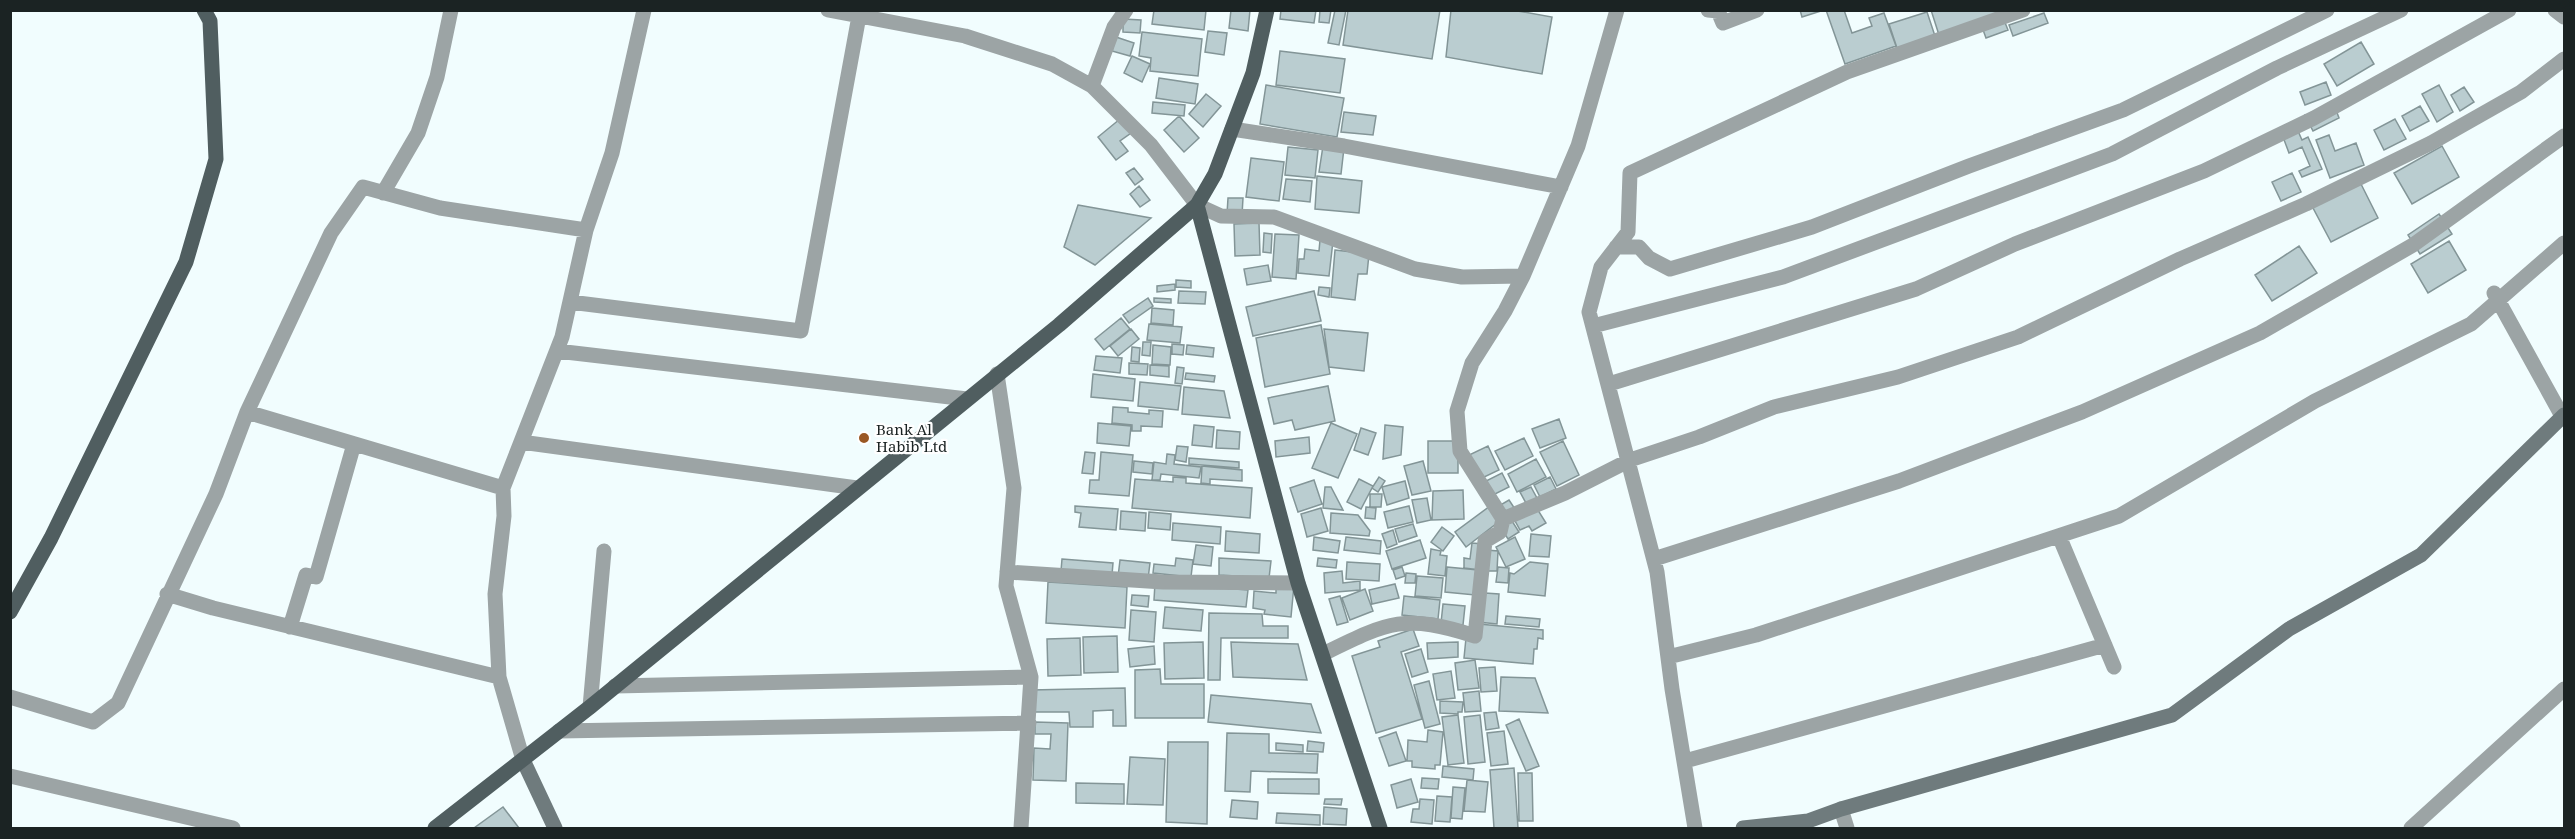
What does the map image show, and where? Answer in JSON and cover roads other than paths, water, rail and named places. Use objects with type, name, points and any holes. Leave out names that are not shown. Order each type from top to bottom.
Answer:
[{"type":"main road","points":[[435,828],[590,707],[1059,325],[1197,205],[1215,174],[1253,74],[1268,10]]},
{"type":"main road","points":[[10,612],[51,538],[186,262],[216,159],[210,14]]},
{"type":"main road","points":[[1197,205],[1298,583],[1380,828]]},
{"type":"main road","points":[[1743,828],[1808,821],[1841,809],[2172,715],[2289,629],[2421,555],[2563,415]]},
{"type":"main road","points":[[523,760],[555,828]]},
{"type":"street","points":[[383,193],[418,133],[437,77],[451,10]]},
{"type":"street","points":[[523,760],[499,677],[495,594],[504,516],[503,488],[557,351],[586,230],[612,153],[644,10]]},
{"type":"street","points":[[828,10],[965,36],[1052,64],[1092,86],[1151,145],[1197,205],[1221,216],[1274,216],[1415,269],[1462,277],[1523,276]]},
{"type":"street","points":[[1092,86],[1114,27],[1126,10]]},
{"type":"street","points":[[1323,654],[1376,628],[1414,621],[1444,626],[1475,636],[1485,541],[1500,532],[1503,519],[1460,451],[1457,411],[1472,363],[1505,311],[1523,276],[1578,146],[1617,10]]},
{"type":"street","points":[[1708,10],[1718,11],[1723,23],[1757,10]]},
{"type":"street","points":[[1695,828],[1654,560],[1630,460],[1589,312],[1601,267],[1628,232],[1630,173],[1847,72],[2024,10]]},
{"type":"street","points":[[1616,247],[1640,247],[1649,258],[1670,269],[1812,227],[2123,110],[2326,10]]},
{"type":"street","points":[[1593,326],[1783,277],[2112,154],[2277,68],[2401,10]]},
{"type":"street","points":[[1609,384],[1916,289],[2015,244],[2204,171],[2314,118],[2509,10]]},
{"type":"street","points":[[2555,10],[2565,17]]},
{"type":"street","points":[[570,302],[801,331],[859,16]]},
{"type":"street","points":[[1503,519],[1565,493],[1630,460],[1699,437],[1774,407],[1898,377],[2018,337],[2180,259],[2306,204],[2431,143],[2521,92],[2565,60]]},
{"type":"street","points":[[1232,129],[1344,146],[1561,187]]},
{"type":"street","points":[[1654,560],[1932,469],[2082,412],[2260,333],[2413,245],[2565,136]]},
{"type":"street","points":[[10,697],[93,722],[118,703],[167,594],[216,494],[247,412],[331,233],[363,187],[440,208],[586,230]]},
{"type":"street","points":[[1668,657],[1756,635],[2119,516],[2315,401],[2471,324],[2497,297],[2565,243]]},
{"type":"street","points":[[2497,297],[2563,415]]},
{"type":"street","points":[[557,351],[967,399]]},
{"type":"street","points":[[997,374],[1014,488],[1006,586],[1031,677],[1021,828]]},
{"type":"street","points":[[247,412],[503,488]]},
{"type":"street","points":[[522,442],[857,489]]},
{"type":"street","points":[[290,627],[306,575],[316,577],[354,444]]},
{"type":"street","points":[[2059,536],[2114,667]]},
{"type":"street","points":[[590,707],[604,551]]},
{"type":"street","points":[[1007,572],[1163,582],[1298,583]]},
{"type":"street","points":[[167,594],[290,627],[499,677]]},
{"type":"street","points":[[1685,761],[2105,645]]},
{"type":"street","points":[[615,686],[1031,677]]},
{"type":"street","points":[[2411,828],[2565,690]]},
{"type":"street","points":[[559,731],[1029,723]]},
{"type":"street","points":[[10,776],[233,828]]},
{"type":"street","points":[[1841,809],[1847,828]]},
{"type":"place","name":"Bank Al Habib Ltd","points":[[864,438]]}]
